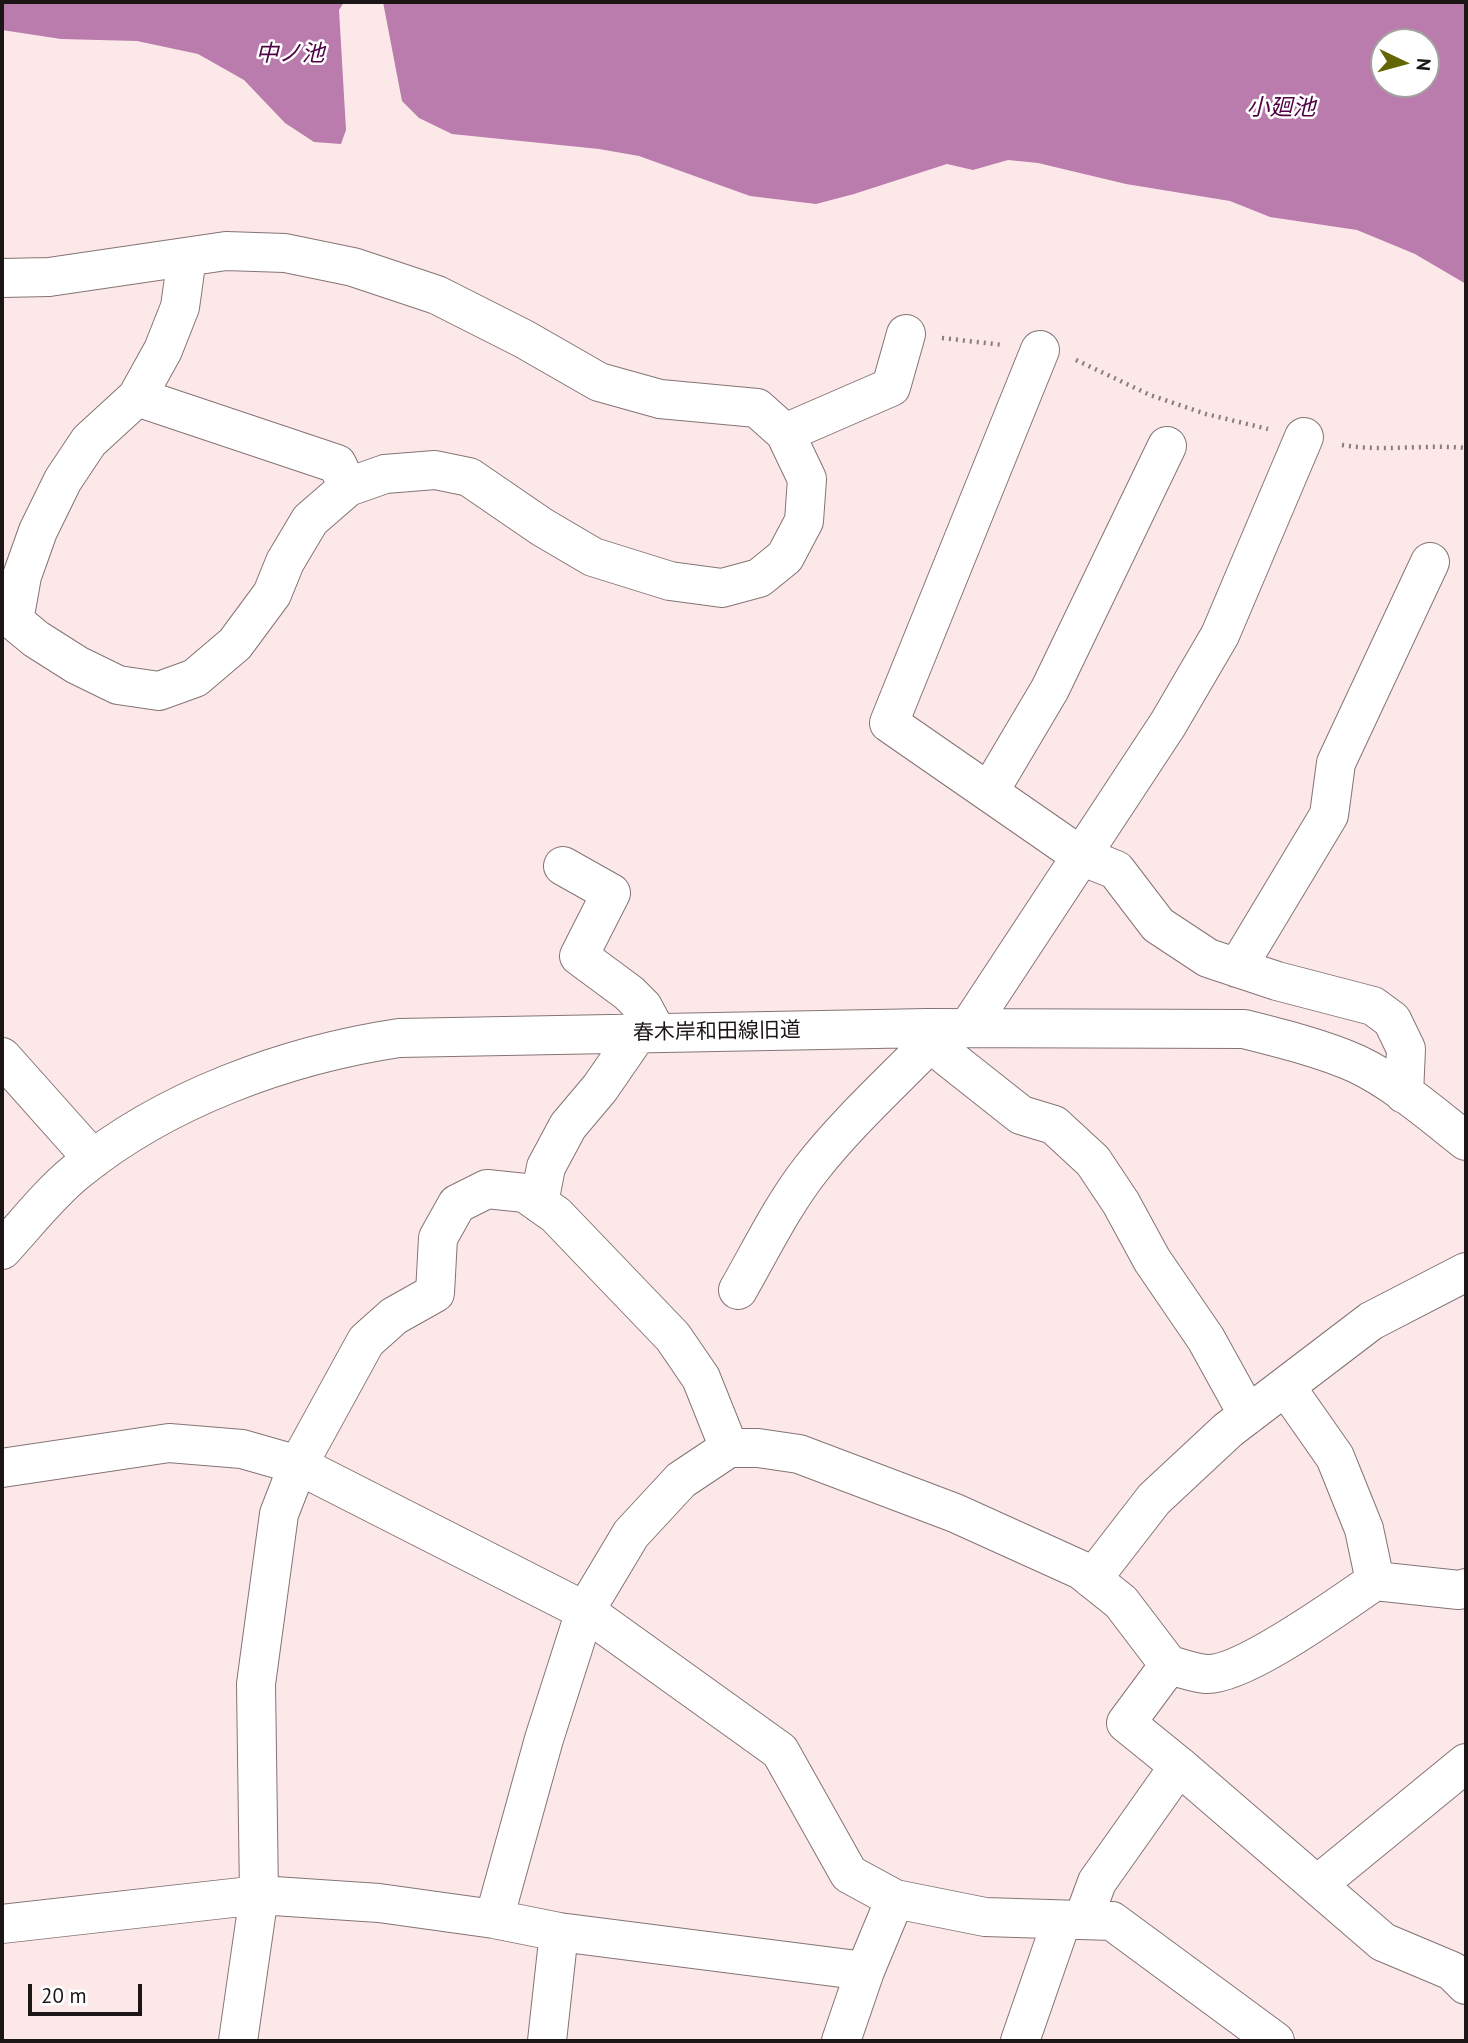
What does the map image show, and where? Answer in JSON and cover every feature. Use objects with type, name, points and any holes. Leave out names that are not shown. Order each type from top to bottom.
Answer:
[{"type":"street","points":[[2,278],[49,277],[226,251],[285,253],[354,267],[437,295],[524,339],[599,382],[660,398],[757,408],[785,433],[807,479],[804,521],[785,557],[759,578],[722,588],[670,581],[593,557],[542,527],[469,477],[435,470],[385,474],[348,487],[310,520],[285,562],[272,594],[235,644],[195,678],[159,691],[118,685],[77,666],[36,639],[8,616],[38,531],[62,480],[89,442],[137,397],[163,350],[180,307],[187,257]]},
{"type":"street","points":[[785,433],[891,387],[906,334]]},
{"type":"street","points":[[1040,350],[888,723],[1082,856],[1116,870],[1158,925],[1208,958],[1277,981],[1373,1006],[1383,1013],[1392,1020],[1406,1049],[1404,1094]]},
{"type":"street","points":[[137,397],[337,464],[348,487]]},
{"type":"street","points":[[968,1028],[1168,724],[1220,635],[1304,437]]},
{"type":"street","points":[[989,792],[1050,689],[1167,446]]},
{"type":"street","points":[[1237,968],[1329,815],[1336,763],[1430,562]]},
{"type":"street","points":[[539,1203],[546,1167],[568,1126],[648,1033],[643,1007],[629,993],[579,956],[611,893],[563,866]]},
{"type":"street","name":"春木岸和田線旧道","points":[[2,1250],[74,1173],[121,1138],[169,1111],[214,1090],[306,1057],[353,1045],[399,1038],[648,1033],[929,1036],[968,1028],[1244,1029],[1284,1039],[1357,1064],[1463,1131]]},
{"type":"street","points":[[738,1290],[809,1171],[929,1036],[1021,1115],[1054,1125],[1093,1161],[1121,1203],[1152,1260],[1206,1339],[1248,1415]]},
{"type":"street","points":[[2,1057],[93,1159]]},
{"type":"street","points":[[239,2041],[258,1895],[256,1684],[279,1514],[298,1465],[366,1341],[394,1316],[435,1293],[438,1238],[457,1204],[488,1189],[525,1194],[556,1215],[673,1336],[701,1378],[729,1448]]},
{"type":"street","points":[[1092,1579],[1154,1499],[1227,1430],[1371,1321],[1466,1272]]},
{"type":"street","points":[[1286,1387],[1335,1457],[1364,1529],[1375,1581]]},
{"type":"street","points":[[2,1468],[169,1443],[242,1449],[298,1465],[585,1611],[780,1751],[849,1874],[895,1899],[985,1917],[1112,1921],[1275,2041]]},
{"type":"street","points":[[494,1919],[544,1739],[585,1611],[631,1534],[681,1480],[729,1448],[758,1448],[799,1454],[955,1513],[1081,1570],[1121,1602],[1169,1665],[1206,1674],[1228,1671],[1280,1644],[1375,1581],[1459,1590],[1466,1588]]},
{"type":"street","points":[[1169,1665],[1126,1723],[1383,1942],[1452,1971],[1466,1985]]},
{"type":"street","points":[[1317,1885],[1466,1763]]},
{"type":"street","points":[[1020,2041],[1073,1920],[1179,1766]]},
{"type":"street","points":[[2,1924],[258,1895],[379,1903],[494,1919],[559,1932],[865,1971]]},
{"type":"street","points":[[841,2041],[865,1971],[895,1899]]},
{"type":"street","points":[[547,2041],[559,1932]]},
{"type":"path","points":[[906,334],[1040,350],[1079,361],[1150,395],[1206,414],[1304,437],[1368,449],[1436,446],[1466,448]]},
{"type":"water","name":"中ノ池","points":[[2,2],[344,2],[339,10],[346,130],[341,144],[314,142],[285,123],[244,80],[198,54],[137,41],[61,39],[2,30]]},
{"type":"water","name":"小廻池","points":[[383,2],[1466,2],[1466,284],[1415,254],[1357,230],[1270,217],[1230,201],[1126,184],[1038,163],[1008,160],[973,170],[947,164],[816,204],[750,196],[639,156],[599,149],[452,134],[419,118],[402,101]]}]
